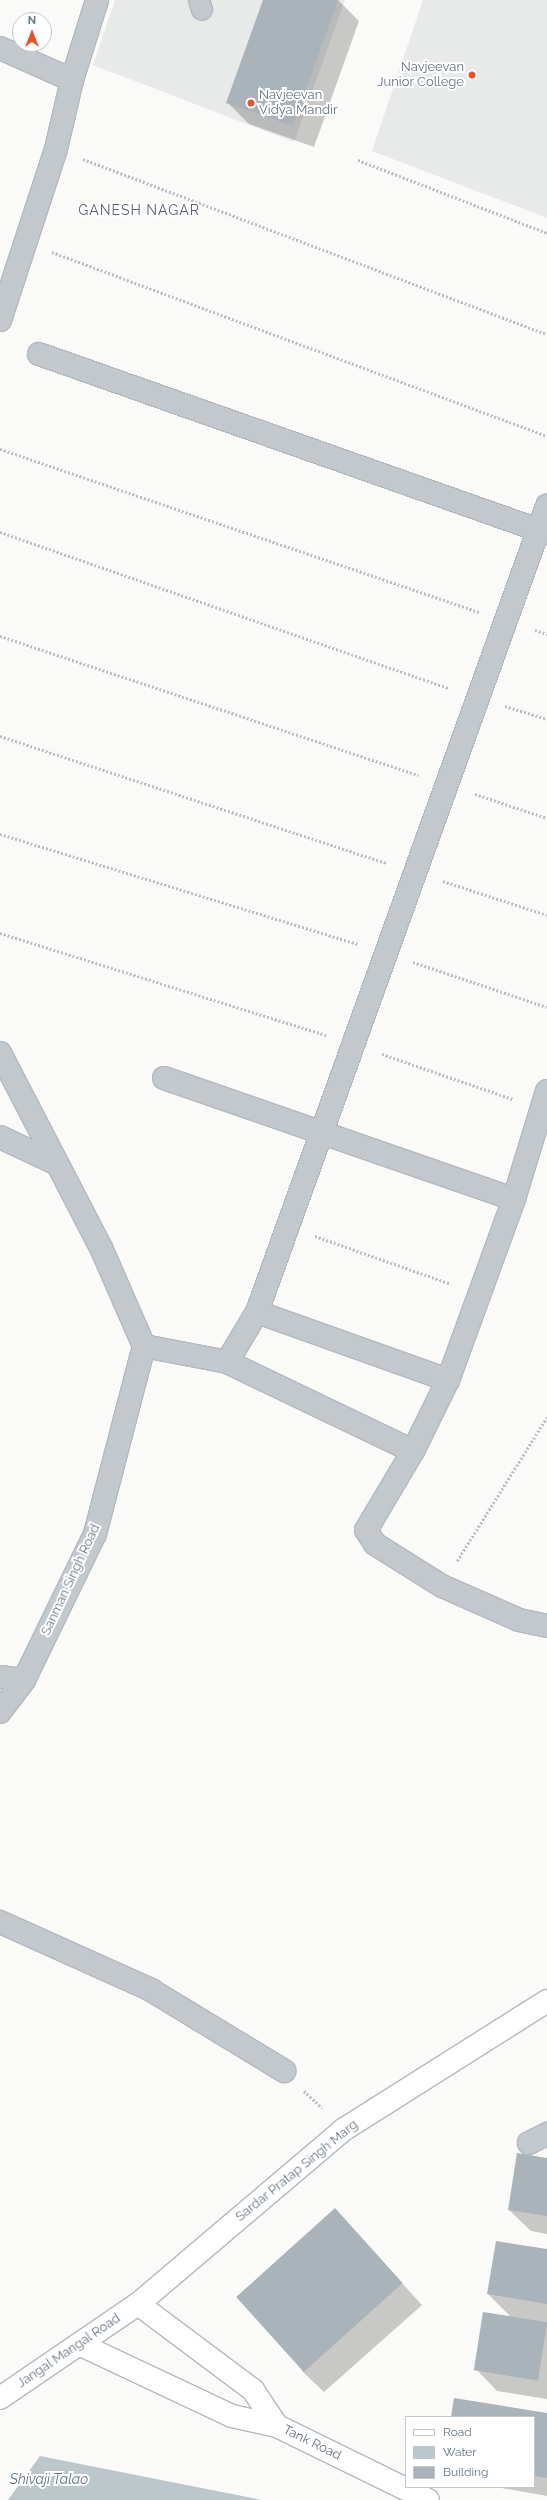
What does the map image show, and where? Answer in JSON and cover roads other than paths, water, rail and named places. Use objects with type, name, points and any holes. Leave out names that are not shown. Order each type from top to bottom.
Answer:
[{"type":"main road","name":"Sardar Pratap Singh Marg","points":[[138,2304],[343,2130],[547,2001]]},
{"type":"main road","name":"Jangal Mangal Road","points":[[0,2398],[138,2304]]},
{"type":"main road","name":"Tank Road","points":[[138,2304],[253,2390],[277,2426],[428,2500]]},
{"type":"main road","points":[[79,2344],[232,2416],[277,2426]]},
{"type":"street","points":[[0,320],[24,241],[56,149],[72,80],[97,0]]},
{"type":"street","points":[[0,48],[72,80]]},
{"type":"street","points":[[39,354],[542,532]]},
{"type":"street","points":[[227,1362],[257,1312],[322,1132],[352,1043],[447,785],[505,621],[542,532],[547,506]]},
{"type":"street","points":[[0,1053],[102,1250],[144,1346],[227,1362],[413,1452]]},
{"type":"street","points":[[164,1078],[514,1199]]},
{"type":"street","points":[[544,1100],[514,1199],[448,1380],[413,1452],[366,1530],[375,1544],[442,1586],[519,1620],[547,1626]]},
{"type":"street","points":[[0,1136],[57,1164]]},
{"type":"street","points":[[257,1312],[448,1380]]},
{"type":"street","name":"Sanman Singh Road","points":[[0,1712],[24,1680],[95,1534],[144,1346]]},
{"type":"street","points":[[0,1677],[24,1680]]},
{"type":"street","points":[[0,1922],[150,1990],[284,2071]]},
{"type":"water","name":"Shivaji Talao","points":[[40,2456],[262,2500],[8,2500]]},
{"type":"place","name":"Navjeevan Junior College","points":[[472,75]]},
{"type":"place","name":"Navjeevan Vidya Mandir","points":[[251,103]]},
{"type":"district","name":"GANESH NAGAR","points":[[139,210]]}]
